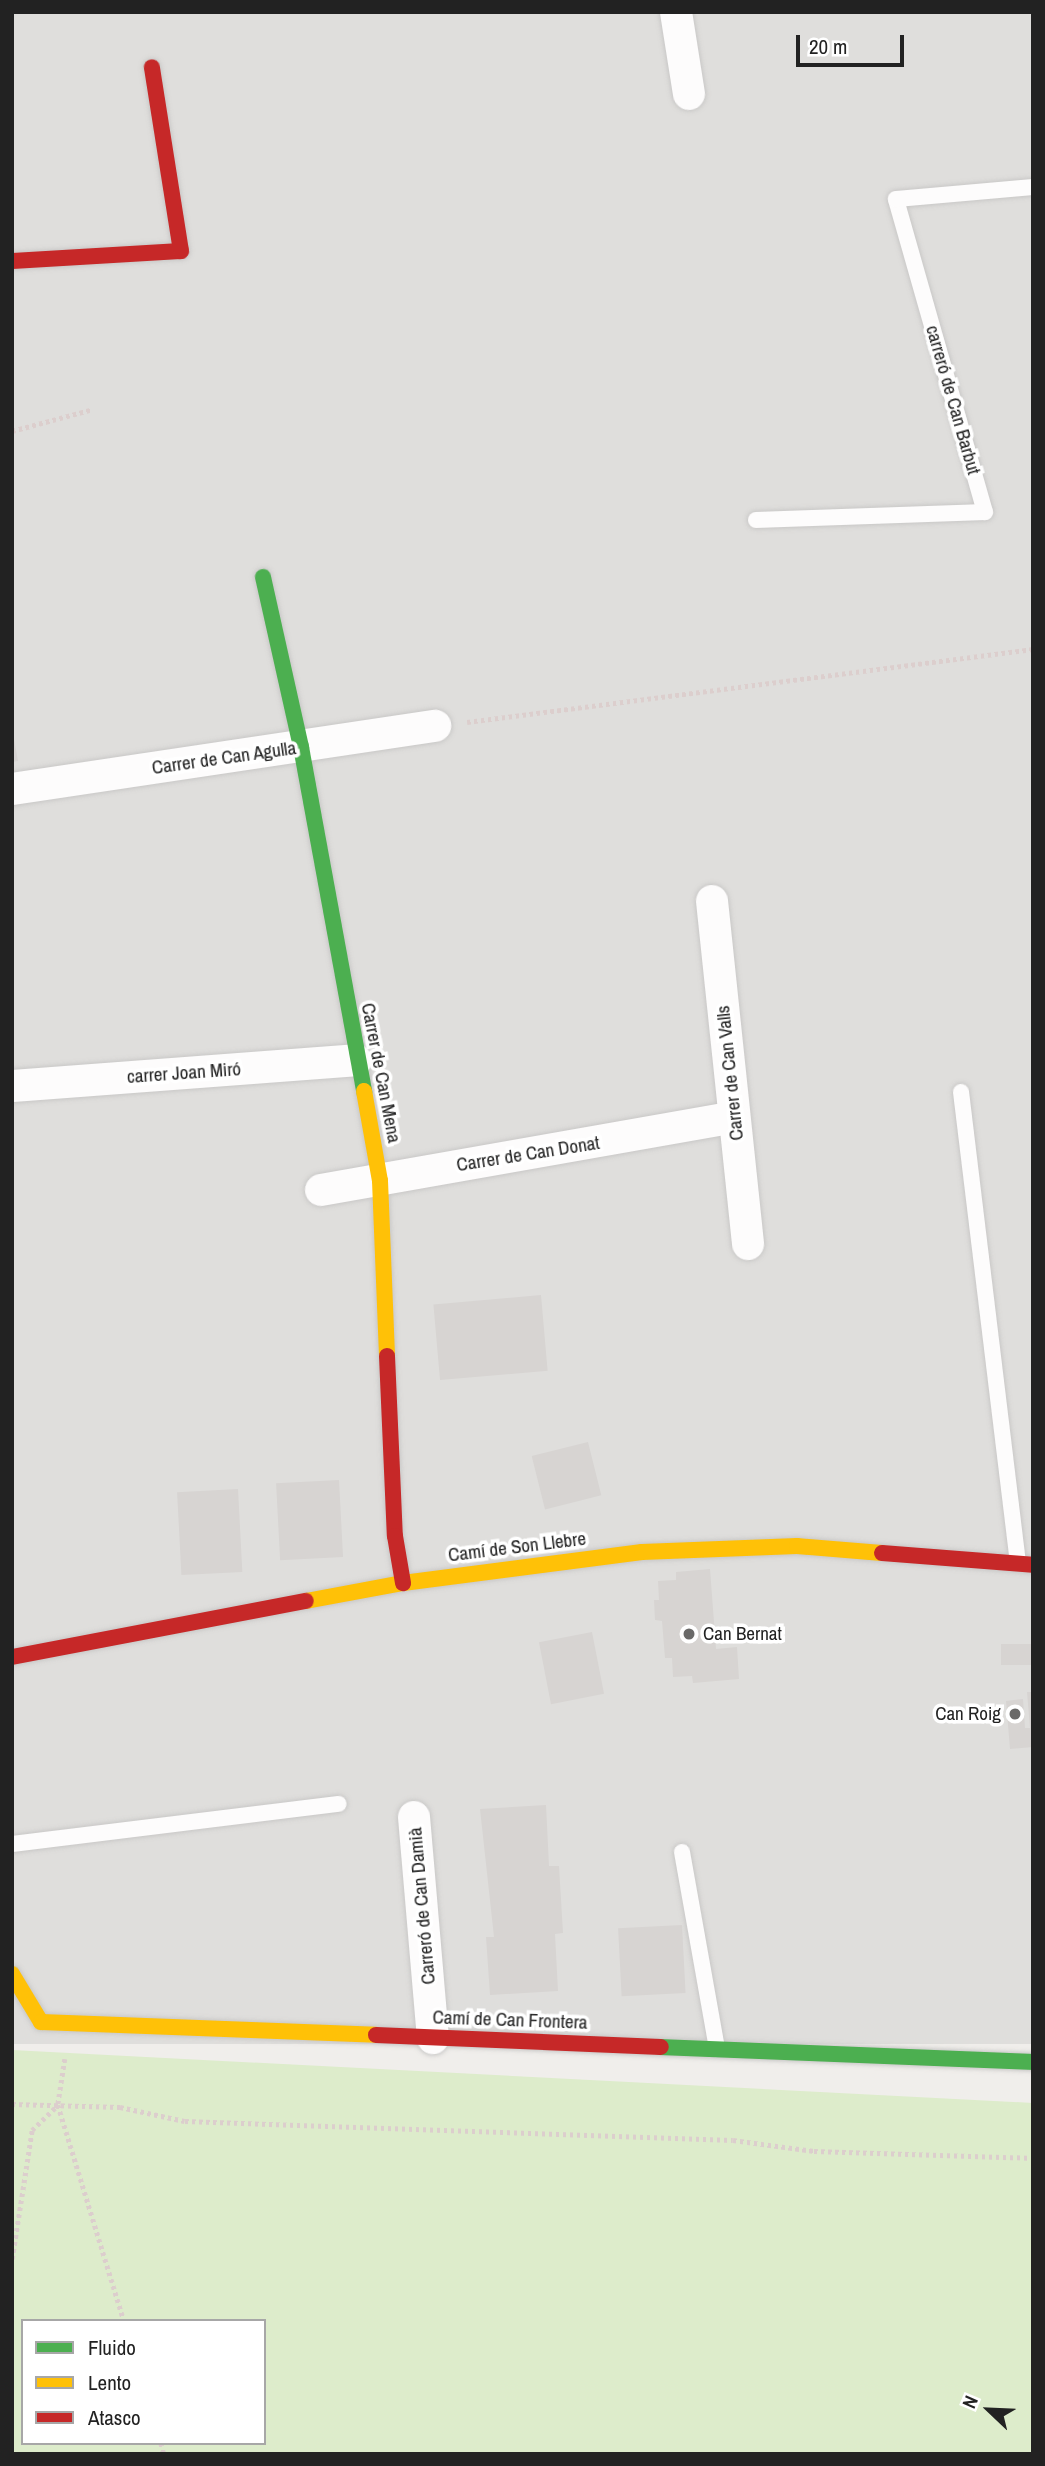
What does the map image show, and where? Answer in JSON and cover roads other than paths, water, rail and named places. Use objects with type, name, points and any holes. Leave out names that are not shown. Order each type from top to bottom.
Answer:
[{"type":"street","points":[[676,12],[689,94]]},
{"type":"street","points":[[12,261],[181,251],[152,67]]},
{"type":"street","name":"Carrer de Can Mena","points":[[263,577],[301,747],[380,1181],[395,1536],[403,1583]]},
{"type":"street","name":"Carrer de Can Agulla","points":[[12,789],[435,726]]},
{"type":"street","name":"Carrer de Can Valls","points":[[712,901],[748,1244]]},
{"type":"street","name":"carrer Joan Miró","points":[[12,1086],[356,1060]]},
{"type":"street","name":"Carrer de Can Donat","points":[[321,1190],[734,1117]]},
{"type":"street","name":"Camí de Son Llebre","points":[[12,1657],[403,1583],[642,1552],[784,1547],[1025,1564]]},
{"type":"street","name":"Carreró de Can Damià","points":[[414,1817],[433,2038]]},
{"type":"street","points":[[12,1973],[26,2021]]},
{"type":"street","name":"Camí de Can Frontera","points":[[26,2021],[1033,2062]]},
{"type":"lane","name":"carreró de Can Barbut","points":[[756,520],[985,512],[896,199],[1033,187]]},
{"type":"lane","points":[[961,1092],[1025,1564]]},
{"type":"lane","points":[[12,1843],[339,1804]]},
{"type":"lane","points":[[682,1852],[717,2049]]},
{"type":"place","name":"Can Bernat","points":[[689,1634]]},
{"type":"place","name":"Can Roig","points":[[1015,1714]]}]
